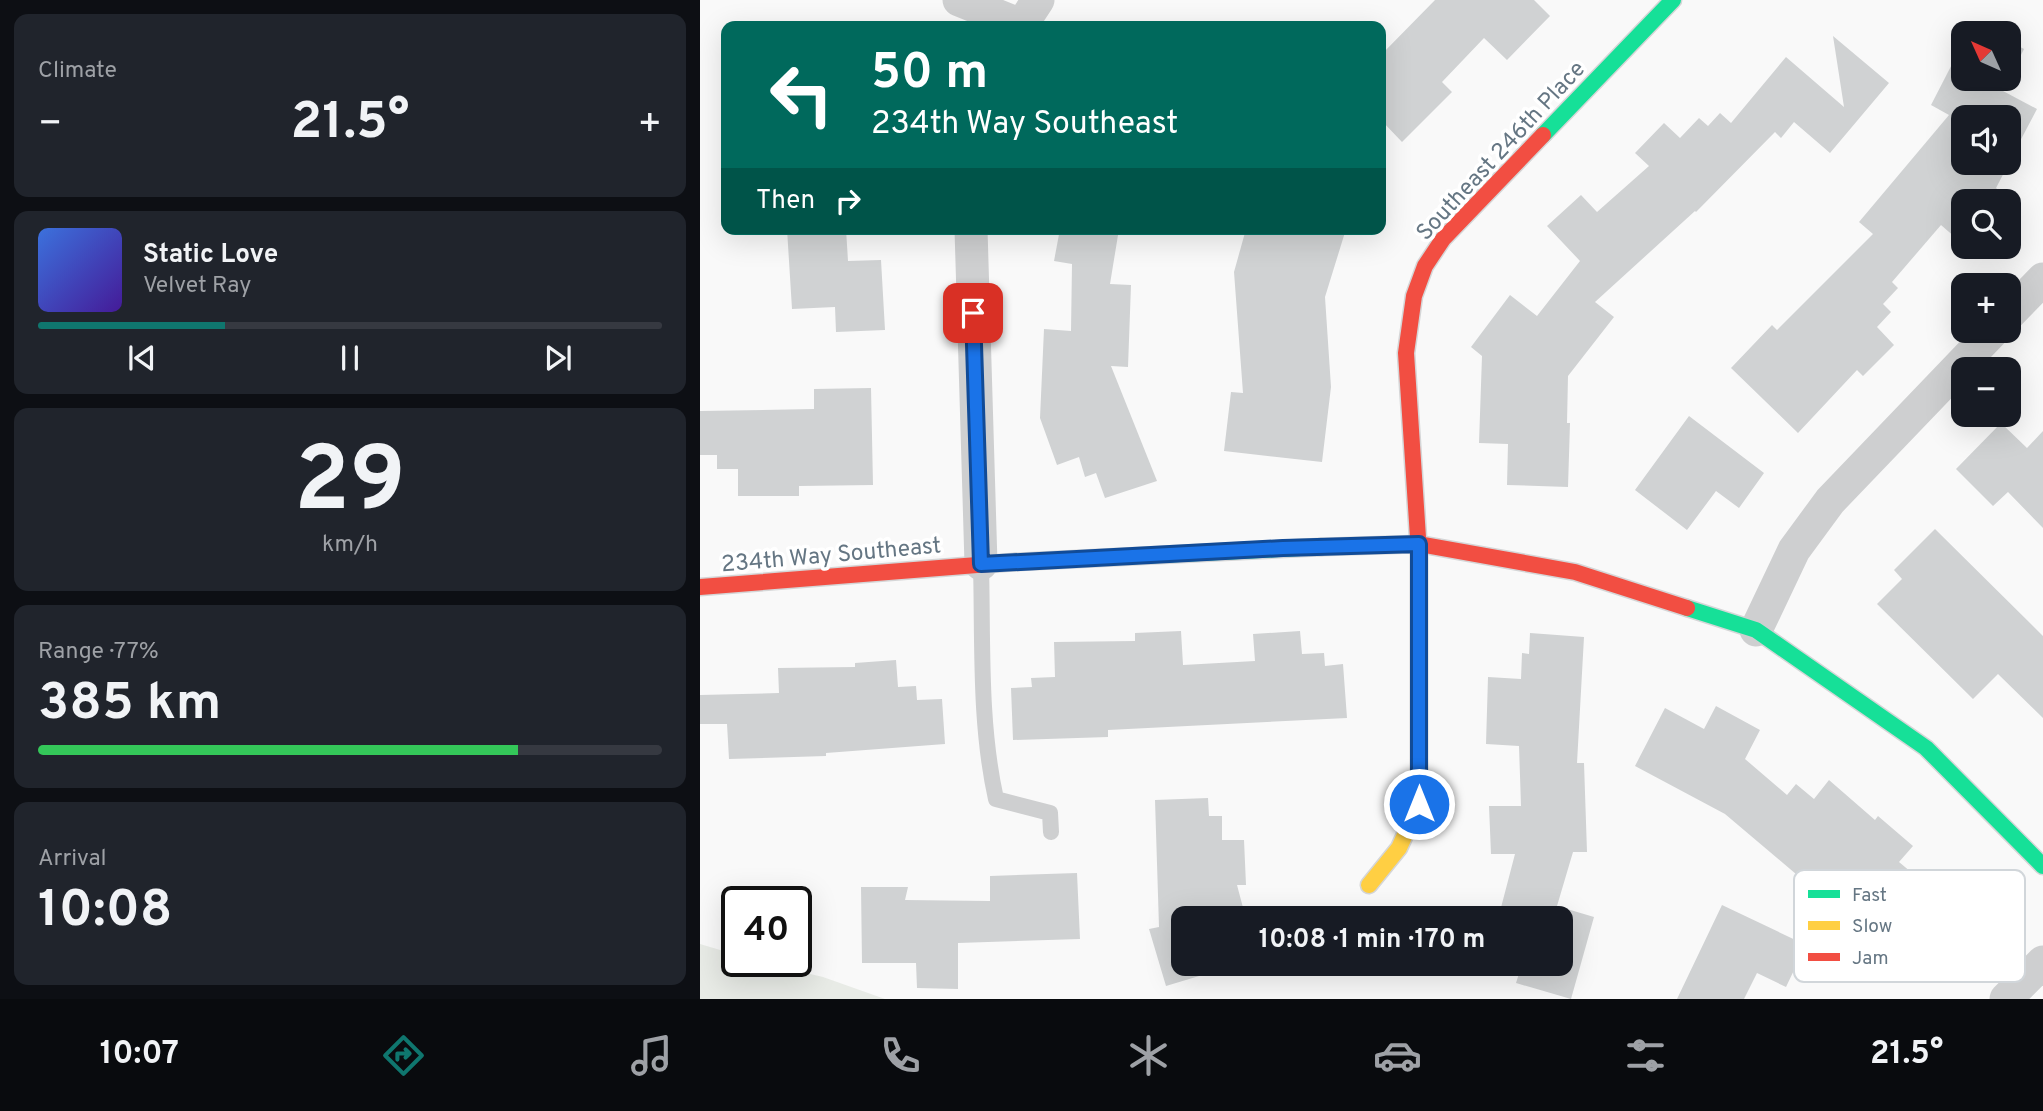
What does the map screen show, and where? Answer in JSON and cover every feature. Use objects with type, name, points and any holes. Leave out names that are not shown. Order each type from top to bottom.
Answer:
[{"type":"street","points":[[960,0],[1027,17]]},
{"type":"street","name":"Southeast 246th Place","points":[[1369,885],[1399,848],[1419,804],[1419,544],[1406,353],[1414,296],[1425,266],[1443,239],[1673,0]]},
{"type":"street","points":[[971,235],[981,564]]},
{"type":"street","points":[[2021,302],[2043,279]]},
{"type":"street","points":[[1756,630],[1794,550],[1830,500],[1981,343]]},
{"type":"street","name":"234th Way Southeast","points":[[700,587],[981,564],[1283,548],[1419,544],[1575,572],[1756,630],[1926,748],[2043,866]]},
{"type":"street","points":[[2025,980],[2043,962]]},
{"type":"street","points":[[2006,999],[2023,982]]},
{"type":"lane","points":[[981,564],[985,723],[996,799],[1050,813],[1051,832]]},
{"type":"shaded area","points":[[700,944],[721,950],[721,977],[812,977],[812,974],[885,999],[700,999]]},
{"type":"building","points":[[1435,0],[1534,0],[1550,16],[1507,60],[1484,38],[1442,82],[1452,92],[1402,142],[1386,125],[1386,50]]},
{"type":"building","points":[[1833,36],[1889,83],[1830,153],[1794,122],[1781,138],[1775,132],[1696,212],[1595,302],[1614,317],[1568,376],[1568,487],[1507,485],[1508,444],[1479,443],[1482,356],[1471,347],[1510,295],[1537,316],[1580,261],[1547,226],[1581,195],[1597,212],[1649,166],[1635,153],[1664,123],[1680,138],[1699,118],[1708,126],[1720,113],[1731,123],[1786,57],[1844,107]]},
{"type":"building","points":[[1951,66],[1951,91],[2003,91],[2037,109],[2021,139],[2021,105],[1951,105],[1951,175],[2003,175],[1997,189],[1951,189],[1951,234],[1941,225],[1892,282],[1898,288],[1883,304],[1891,312],[1877,327],[1894,345],[1863,376],[1857,370],[1798,433],[1731,368],[1772,325],[1777,330],[1873,234],[1859,222],[1949,115],[1931,105]]},
{"type":"building","points":[[787,235],[846,235],[848,261],[881,260],[885,330],[836,332],[835,307],[792,309]]},
{"type":"building","points":[[1059,235],[1118,235],[1110,284],[1131,285],[1128,367],[1111,366],[1157,481],[1105,498],[1096,473],[1085,477],[1079,457],[1057,465],[1040,418],[1044,329],[1071,331],[1072,264],[1054,261]]},
{"type":"building","points":[[1244,235],[1344,235],[1325,297],[1331,387],[1322,462],[1224,451],[1231,392],[1243,393],[1234,272]]},
{"type":"building","points":[[871,388],[873,485],[799,486],[799,496],[738,496],[738,469],[717,469],[717,455],[700,455],[700,411],[814,409],[814,389]]},
{"type":"building","points":[[1689,416],[1764,473],[1739,508],[1716,491],[1687,530],[1635,490]]},
{"type":"building","points":[[1997,427],[2005,427],[2027,448],[2043,431],[2043,528],[2008,492],[1993,506],[1956,469]]},
{"type":"building","points":[[1935,529],[2043,636],[2043,718],[1998,674],[1973,699],[1877,604],[1902,579],[1894,570]]},
{"type":"building","points":[[1181,631],[1183,665],[1255,661],[1253,634],[1300,631],[1302,654],[1324,653],[1325,666],[1343,664],[1347,718],[1108,730],[1108,737],[1013,740],[1011,688],[1032,687],[1031,678],[1055,677],[1054,642],[1135,641],[1135,633]]},
{"type":"building","points":[[1530,633],[1584,637],[1577,763],[1584,763],[1587,852],[1573,852],[1557,906],[1501,906],[1515,854],[1491,854],[1489,806],[1521,806],[1519,746],[1486,744],[1488,677],[1521,679],[1522,653],[1529,654]]},
{"type":"building","points":[[896,660],[898,687],[916,686],[917,700],[942,699],[945,744],[826,753],[826,756],[729,759],[727,724],[700,724],[700,695],[779,693],[778,668],[855,667],[855,663]]},
{"type":"building","points":[[1716,706],[1760,730],[1745,759],[1787,795],[1796,784],[1814,799],[1829,780],[1875,820],[1878,816],[1913,846],[1899,862],[1909,870],[1794,870],[1794,872],[1725,814],[1635,766],[1665,708],[1704,729]]},
{"type":"building","points":[[1208,798],[1209,816],[1222,816],[1222,840],[1244,840],[1246,885],[1237,885],[1243,906],[1171,906],[1171,976],[1199,976],[1166,986],[1149,929],[1159,927],[1155,800]]},
{"type":"building","points":[[1077,873],[1080,939],[958,943],[958,989],[917,988],[916,963],[862,963],[861,887],[908,887],[905,900],[990,901],[990,876]]},
{"type":"building","points":[[1722,905],[1794,939],[1794,970],[1786,987],[1757,973],[1744,999],[1677,999]]},
{"type":"building","points":[[1573,911],[1594,917],[1571,999],[1516,983],[1518,976],[1573,976]]},
{"type":"traffic: fast","points":[[1543,135],[1673,0]]},
{"type":"traffic: fast","points":[[1015,562],[1321,547]]},
{"type":"traffic: fast","points":[[1687,608],[1756,630],[1926,748],[2043,866]]},
{"type":"traffic: slow","points":[[1369,885],[1399,848],[1419,804],[1419,553]]},
{"type":"traffic: jam","points":[[1419,553],[1406,353],[1414,296],[1425,266],[1443,239],[1543,135]]},
{"type":"traffic: jam","points":[[1321,547],[1419,544],[1575,572],[1687,608]]},
{"type":"traffic: jam","points":[[700,587],[1015,562]]},
{"type":"route","points":[[973,313],[981,564],[1283,548],[1419,544],[1419,804]]}]
